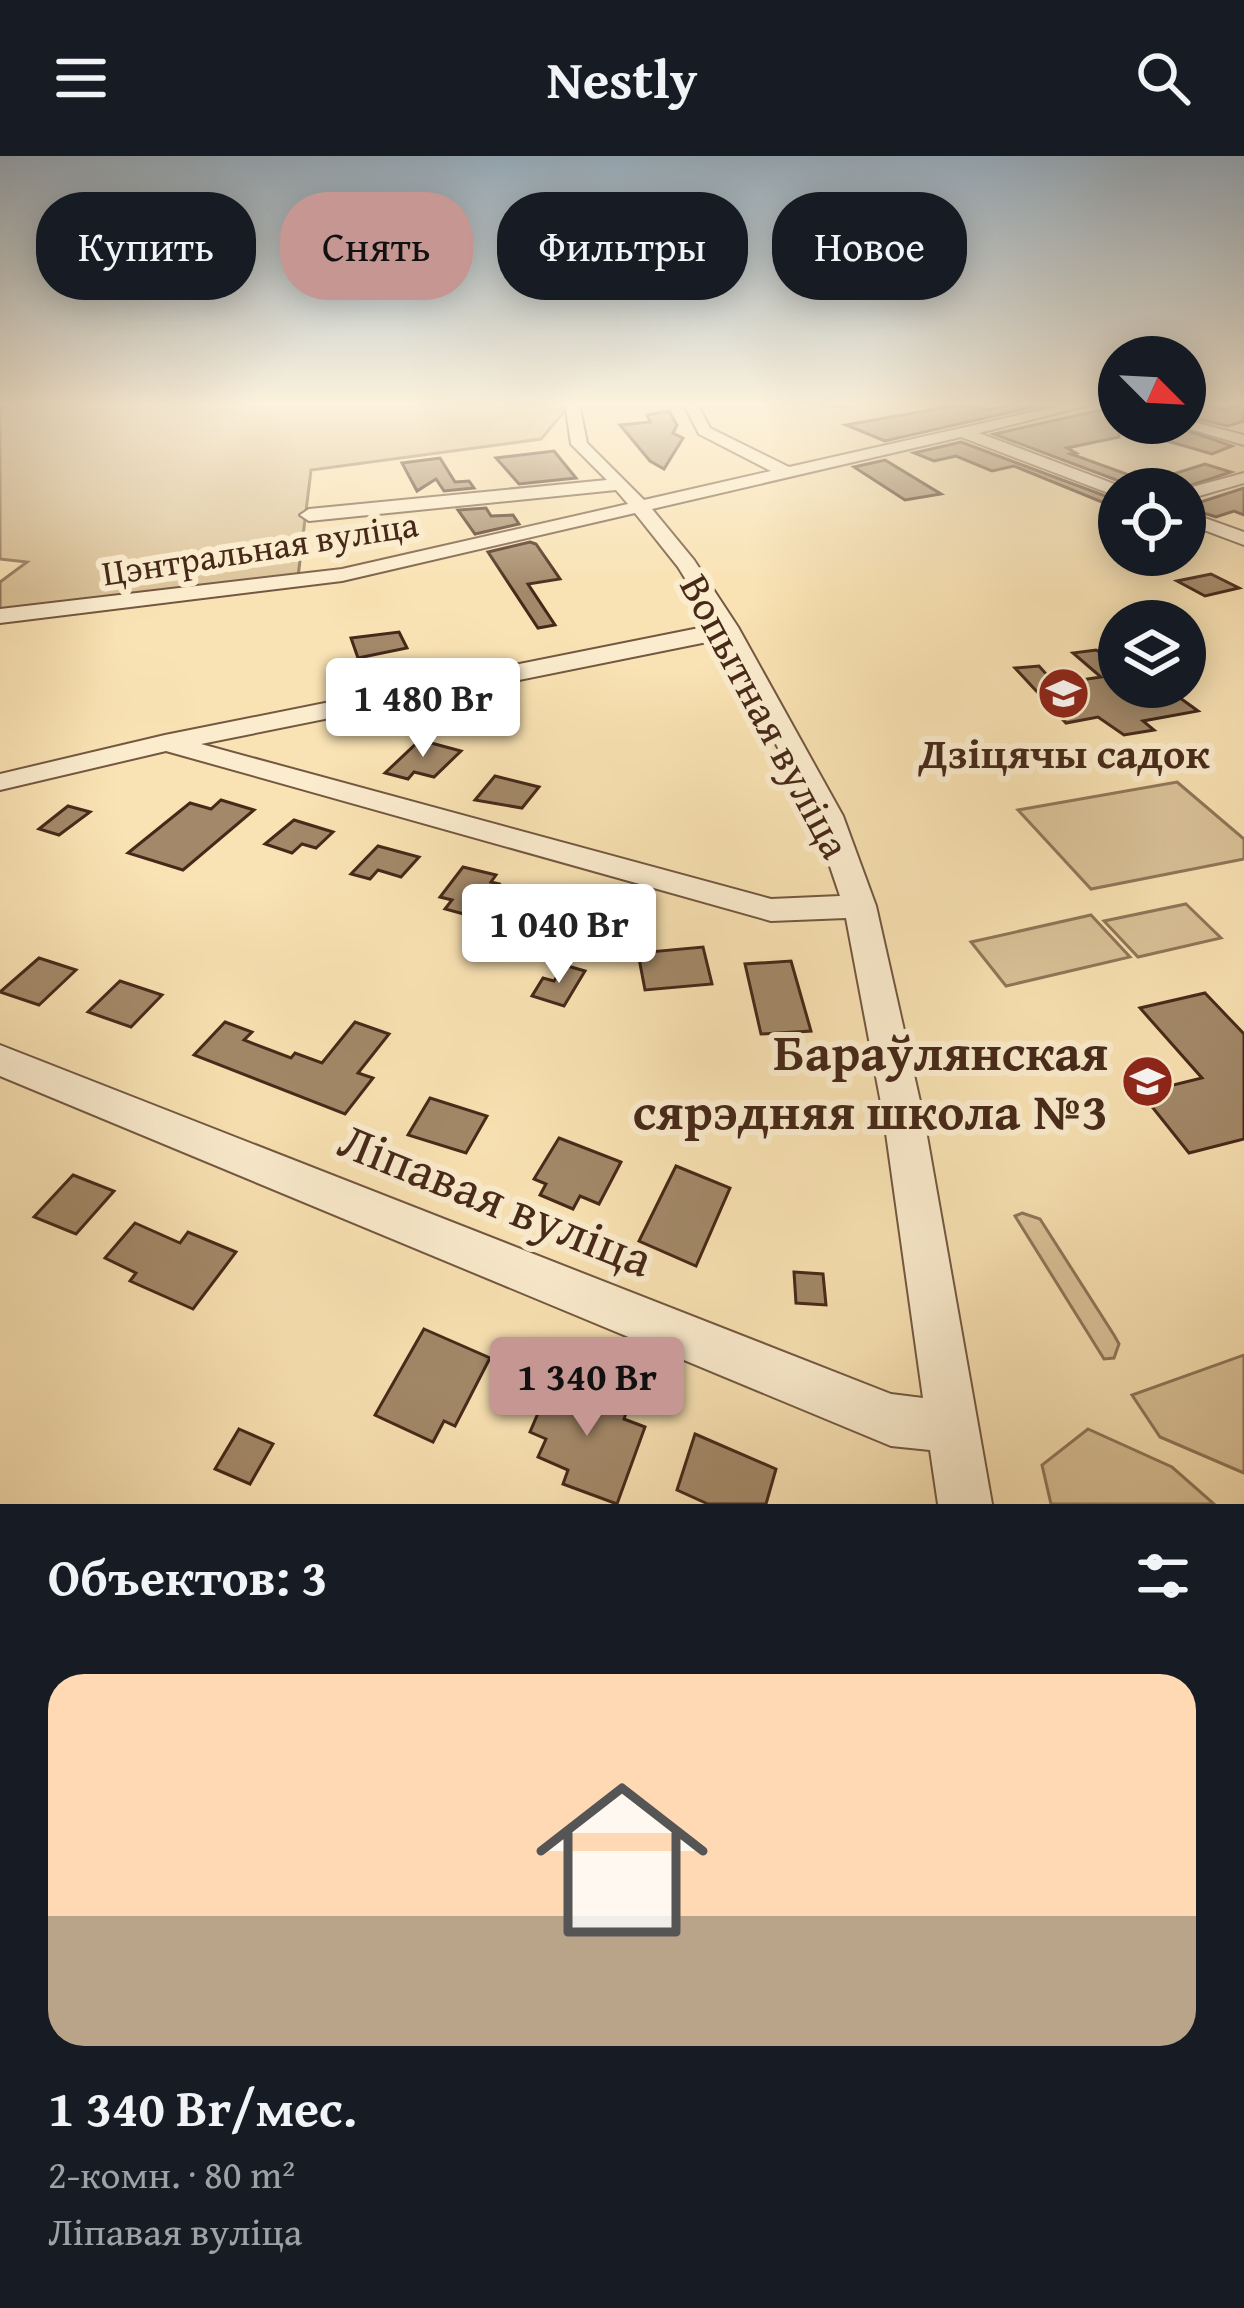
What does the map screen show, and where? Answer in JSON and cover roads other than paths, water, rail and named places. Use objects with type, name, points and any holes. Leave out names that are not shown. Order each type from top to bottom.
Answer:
[{"type":"street","name":"Вопытная вуліца","points":[[602,466],[687,564],[727,627],[828,816],[860,906],[904,1119],[965,1504]]},
{"type":"street","points":[[776,466],[788,472]]},
{"type":"street","name":"Цэнтральная вуліца","points":[[0,616],[304,582],[815,466]]},
{"type":"street","points":[[1050,466],[1098,484]]},
{"type":"street","points":[[1206,489],[1244,478]]},
{"type":"street","points":[[309,514],[621,484]]},
{"type":"street","points":[[1206,524],[1244,538]]},
{"type":"street","points":[[0,782],[165,743],[713,634],[727,627]]},
{"type":"street","points":[[165,743],[771,910],[860,906]]},
{"type":"street","points":[[0,801],[39,776]]},
{"type":"street","name":"Ліпавая вуліца","points":[[0,1060],[891,1420],[954,1427]]},
{"type":"place","name":"Дзіцячы садок","points":[[1064,694]]},
{"type":"place","name":"Бараўлянская сярэдняя школа №3","points":[[1147,1081]]}]
